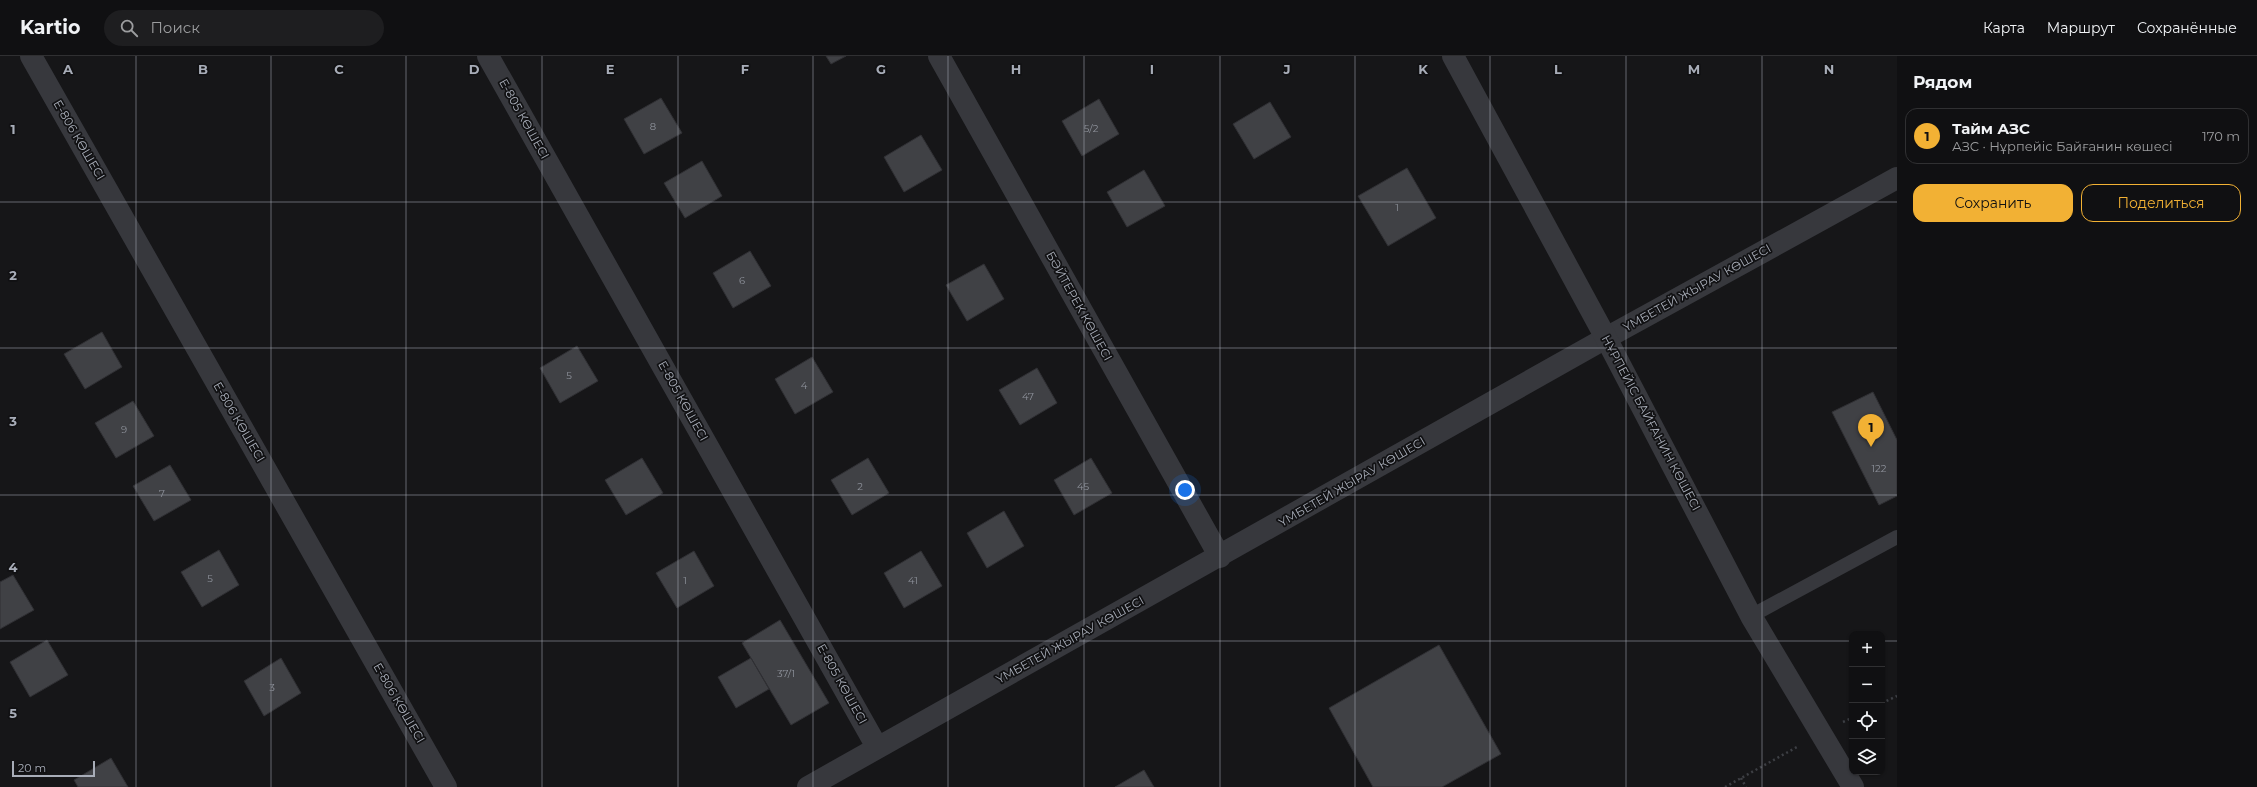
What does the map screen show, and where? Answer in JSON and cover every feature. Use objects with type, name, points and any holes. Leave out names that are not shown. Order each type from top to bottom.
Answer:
[{"type":"street","name":"Е-806 КӨШЕСІ","points":[[31,56],[446,787]]},
{"type":"street","name":"Е-805 КӨШЕСІ","points":[[488,56],[877,747]]},
{"type":"street","name":"БӘЙТЕРЕК КӨШЕСІ","points":[[939,56],[1220,557]]},
{"type":"street","name":"НҰРПЕЙІС БАЙҒАНИН КӨШЕСІ","points":[[1453,56],[1606,338],[1752,616],[1853,787]]},
{"type":"street","name":"ҮМБЕТЕЙ ЖЫРАУ КӨШЕСІ","points":[[808,787],[877,747],[1220,557],[1606,338],[1897,178]]},
{"type":"lane","points":[[1752,616],[1897,537]]},
{"type":"path","points":[[1885,702],[1897,697]]},
{"type":"path","points":[[1841,724],[1849,720]]},
{"type":"path","points":[[1725,787],[1797,747]]},
{"type":"path","points":[[1741,778],[1746,787]]},
{"type":"building","points":[[826,56],[846,56],[831,64]]},
{"type":"building","points":[[661,98],[682,133],[644,154],[624,119]]},
{"type":"building","points":[[1099,99],[1119,134],[1082,156],[1062,121]]},
{"type":"building","points":[[1270,102],[1291,137],[1254,159],[1233,124]]},
{"type":"building","points":[[921,135],[942,170],[904,192],[884,157]]},
{"type":"building","points":[[702,161],[722,196],[685,218],[664,183]]},
{"type":"building","points":[[1407,168],[1436,218],[1388,246],[1358,196]]},
{"type":"building","points":[[1144,170],[1165,206],[1127,227],[1107,192]]},
{"type":"building","points":[[750,251],[771,286],[733,308],[713,273]]},
{"type":"building","points":[[984,264],[1004,299],[967,321],[946,285]]},
{"type":"building","points":[[102,332],[122,367],[85,389],[64,354]]},
{"type":"building","points":[[577,346],[598,381],[560,403],[540,368]]},
{"type":"building","points":[[812,357],[833,392],[795,414],[775,379]]},
{"type":"building","points":[[1037,368],[1057,403],[1020,425],[999,390]]},
{"type":"building","points":[[1873,392],[1897,440],[1897,496],[1879,505],[1832,412]]},
{"type":"building","points":[[133,401],[154,436],[116,458],[95,423]]},
{"type":"building","points":[[642,458],[663,493],[626,515],[605,480]]},
{"type":"building","points":[[868,458],[889,493],[852,515],[831,480]]},
{"type":"building","points":[[1091,458],[1112,493],[1074,515],[1054,480]]},
{"type":"building","points":[[170,465],[191,500],[154,521],[133,486]]},
{"type":"building","points":[[1004,511],[1024,546],[987,568],[967,533]]},
{"type":"building","points":[[219,550],[239,585],[202,607],[181,572]]},
{"type":"building","points":[[694,551],[714,586],[677,608],[656,573]]},
{"type":"building","points":[[921,551],[942,586],[904,608],[884,573]]},
{"type":"building","points":[[13,575],[34,610],[0,629],[0,582]]},
{"type":"building","points":[[780,620],[829,703],[791,725],[742,643]]},
{"type":"building","points":[[47,640],[68,675],[30,697],[10,662]]},
{"type":"building","points":[[1439,645],[1501,754],[1442,787],[1373,787],[1329,708]]},
{"type":"building","points":[[281,658],[301,693],[264,716],[244,681]]},
{"type":"building","points":[[751,658],[769,689],[736,708],[718,677]]},
{"type":"building","points":[[111,758],[128,787],[78,787],[74,780]]},
{"type":"building","points":[[1144,770],[1154,787],[1115,787]]},
{"type":"place","name":"Тайм АЗС","points":[[1871,447]]}]
